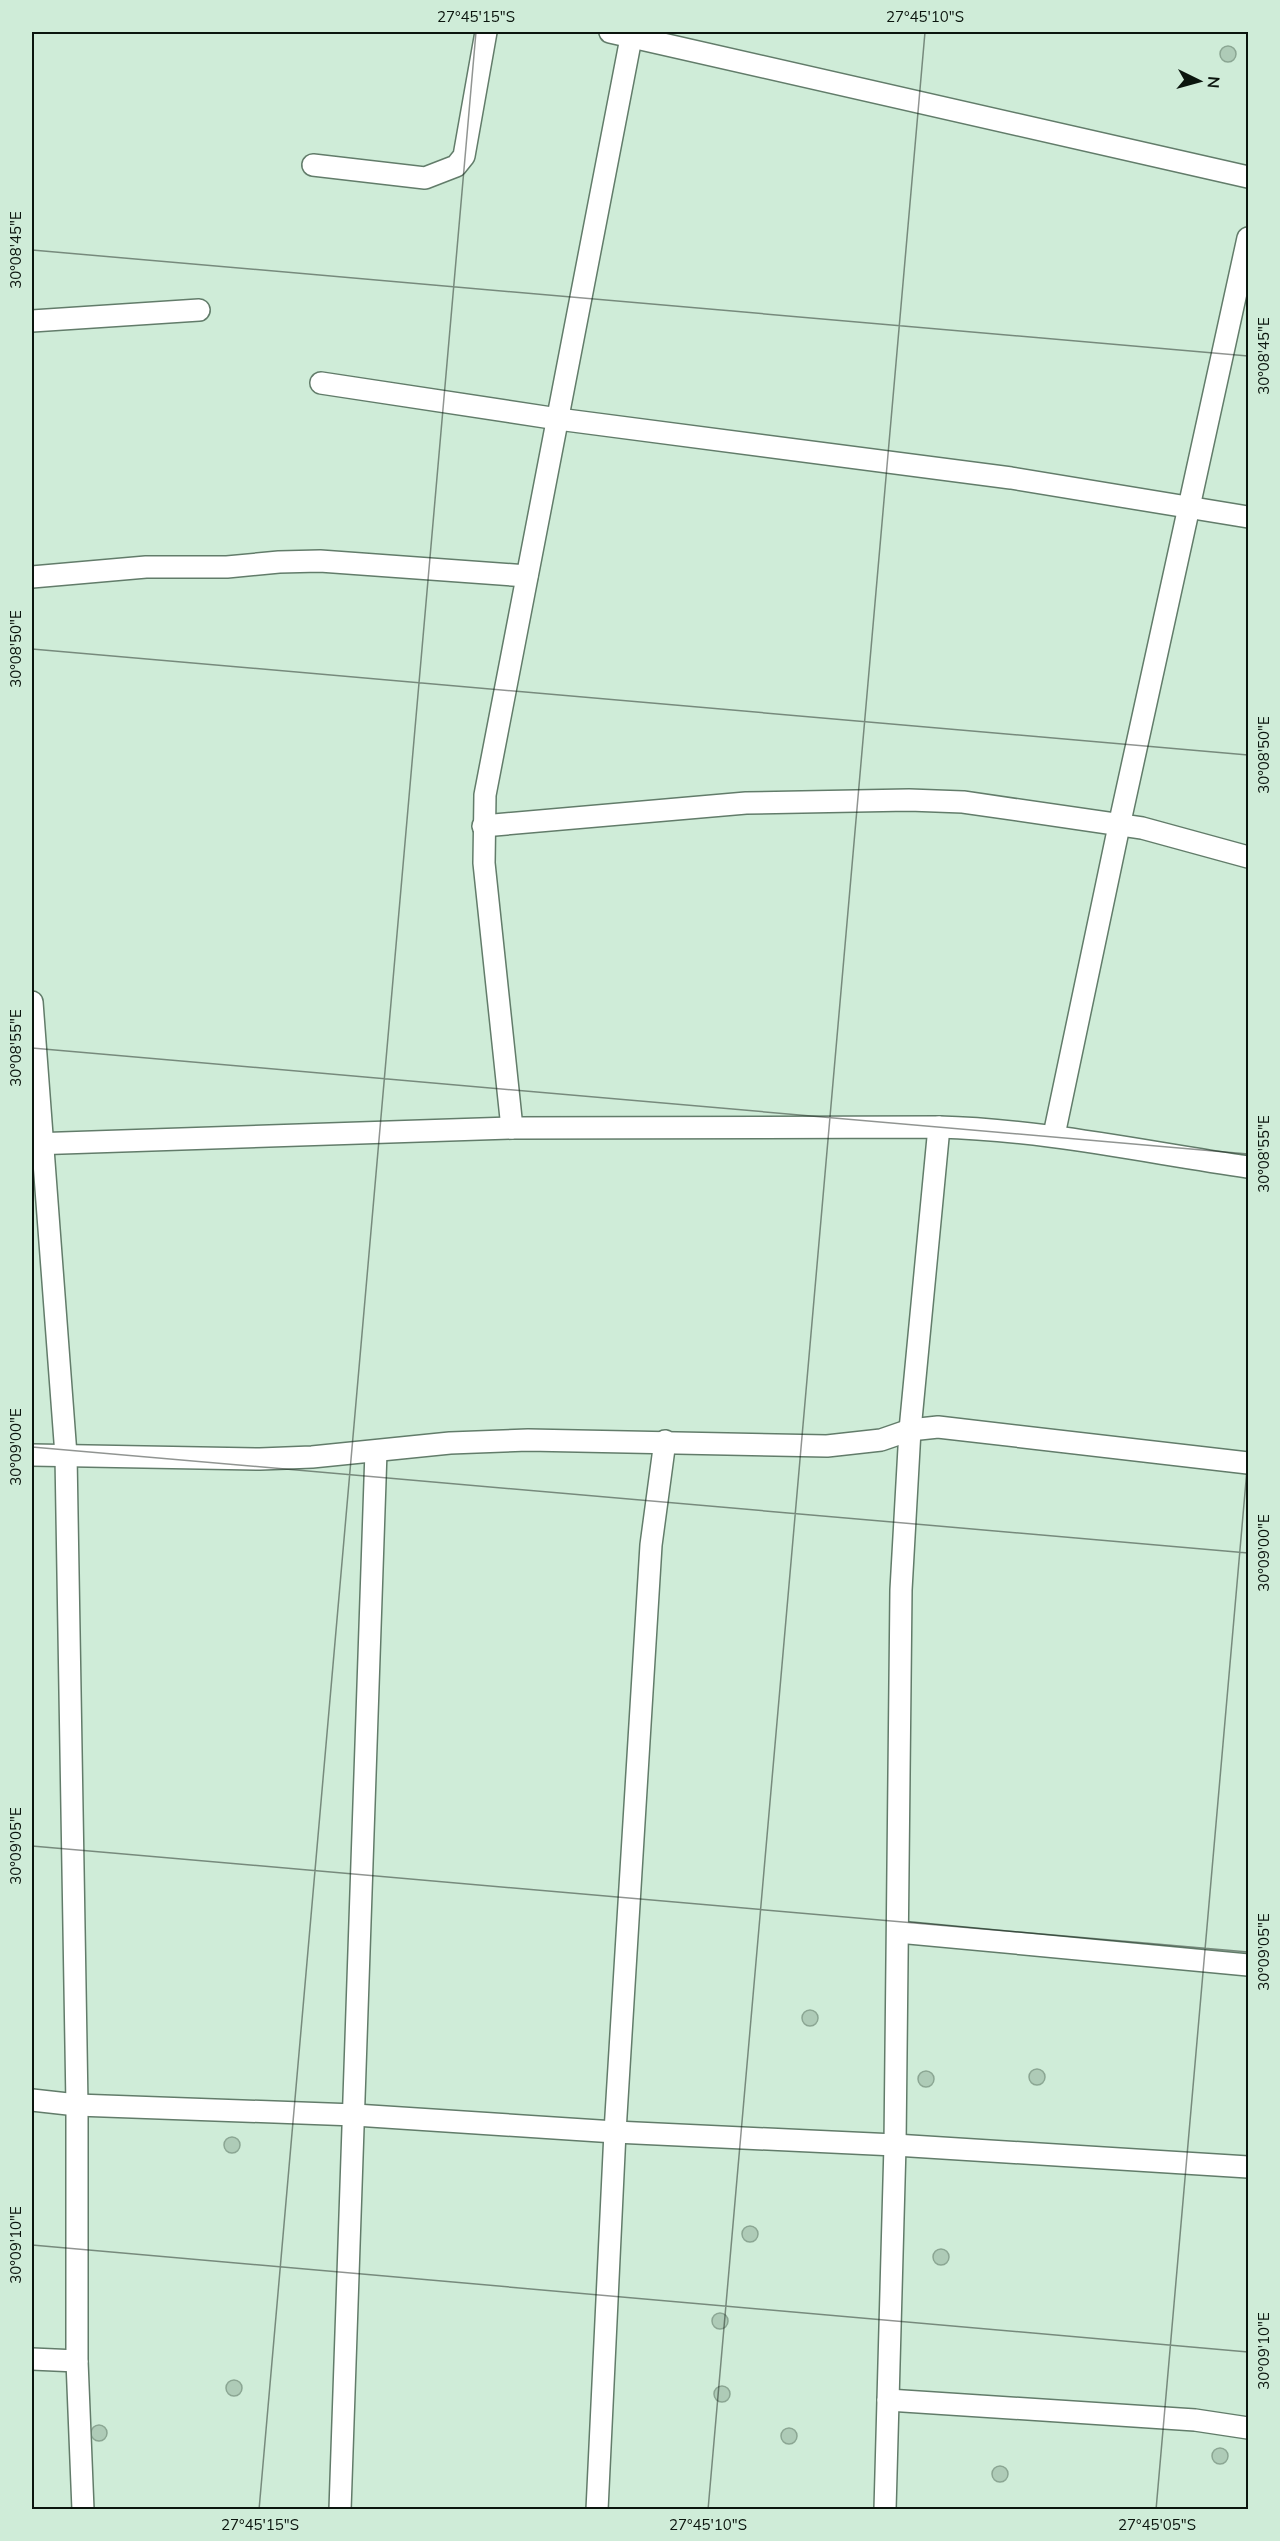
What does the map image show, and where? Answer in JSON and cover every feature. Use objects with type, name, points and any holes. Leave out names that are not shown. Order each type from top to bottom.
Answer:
[{"type":"street","points":[[313,165],[425,178],[456,166],[464,156],[486,32]]},
{"type":"street","points":[[610,32],[1248,177]]},
{"type":"street","points":[[512,1128],[484,863],[483,826],[492,755],[631,38]]},
{"type":"street","points":[[1054,1135],[1248,238]]},
{"type":"street","points":[[32,321],[199,310]]},
{"type":"street","points":[[321,382],[558,419],[1011,478],[1248,517]]},
{"type":"street","points":[[32,578],[146,567],[227,567],[320,561],[527,576]]},
{"type":"street","points":[[483,826],[746,803],[909,800],[963,802],[1165,833],[1193,843],[1248,857]]},
{"type":"street","points":[[32,1002],[38,1144],[66,1455],[77,2104],[77,2361],[83,2510]]},
{"type":"street","points":[[885,2510],[895,2145],[901,1590],[910,1430],[939,1127]]},
{"type":"street","points":[[38,1144],[512,1128],[992,1128],[1054,1135],[1248,1167]]},
{"type":"street","points":[[32,1455],[260,1459],[450,1443],[528,1440],[827,1446],[882,1440],[910,1430],[938,1427],[1248,1463]]},
{"type":"street","points":[[597,2510],[615,2132],[651,1545],[665,1442]]},
{"type":"street","points":[[340,2510],[376,1451]]},
{"type":"street","points":[[898,1932],[1248,1965]]},
{"type":"street","points":[[32,2100],[77,2104],[355,2115],[615,2132],[895,2145],[1248,2167]]},
{"type":"street","points":[[32,2359],[77,2361]]},
{"type":"street","points":[[888,2400],[1195,2421],[1248,2428]]},
{"type":"building","points":[[1225,46],[1231,46],[1236,54],[1234,60],[1225,62],[1220,57],[1220,51]]},
{"type":"building","points":[[807,2010],[813,2010],[818,2018],[816,2024],[807,2026],[802,2021],[802,2015]]},
{"type":"building","points":[[1034,2069],[1040,2069],[1045,2077],[1043,2083],[1034,2085],[1029,2080],[1029,2074]]},
{"type":"building","points":[[923,2071],[929,2071],[934,2079],[932,2085],[923,2087],[918,2082],[918,2076]]},
{"type":"building","points":[[229,2137],[235,2137],[240,2145],[238,2151],[229,2153],[224,2148],[224,2142]]},
{"type":"building","points":[[747,2226],[753,2226],[758,2234],[756,2240],[747,2242],[742,2237],[742,2231]]},
{"type":"building","points":[[938,2249],[944,2249],[949,2257],[947,2263],[938,2265],[933,2260],[933,2254]]},
{"type":"building","points":[[717,2313],[723,2313],[728,2321],[726,2327],[717,2329],[712,2324],[712,2318]]},
{"type":"building","points":[[231,2380],[237,2380],[242,2388],[240,2394],[231,2396],[226,2391],[226,2385]]},
{"type":"building","points":[[719,2386],[725,2386],[730,2394],[728,2400],[719,2402],[714,2397],[714,2391]]},
{"type":"building","points":[[99,2425],[105,2427],[107,2433],[105,2439],[99,2441],[93,2439],[91,2433],[93,2427]]},
{"type":"building","points":[[786,2428],[792,2428],[797,2436],[795,2442],[786,2444],[781,2439],[781,2433]]},
{"type":"building","points":[[1217,2448],[1223,2448],[1228,2456],[1226,2462],[1217,2464],[1212,2459],[1212,2453]]},
{"type":"building","points":[[997,2466],[1003,2466],[1008,2474],[1006,2480],[997,2482],[992,2477],[992,2471]]}]
